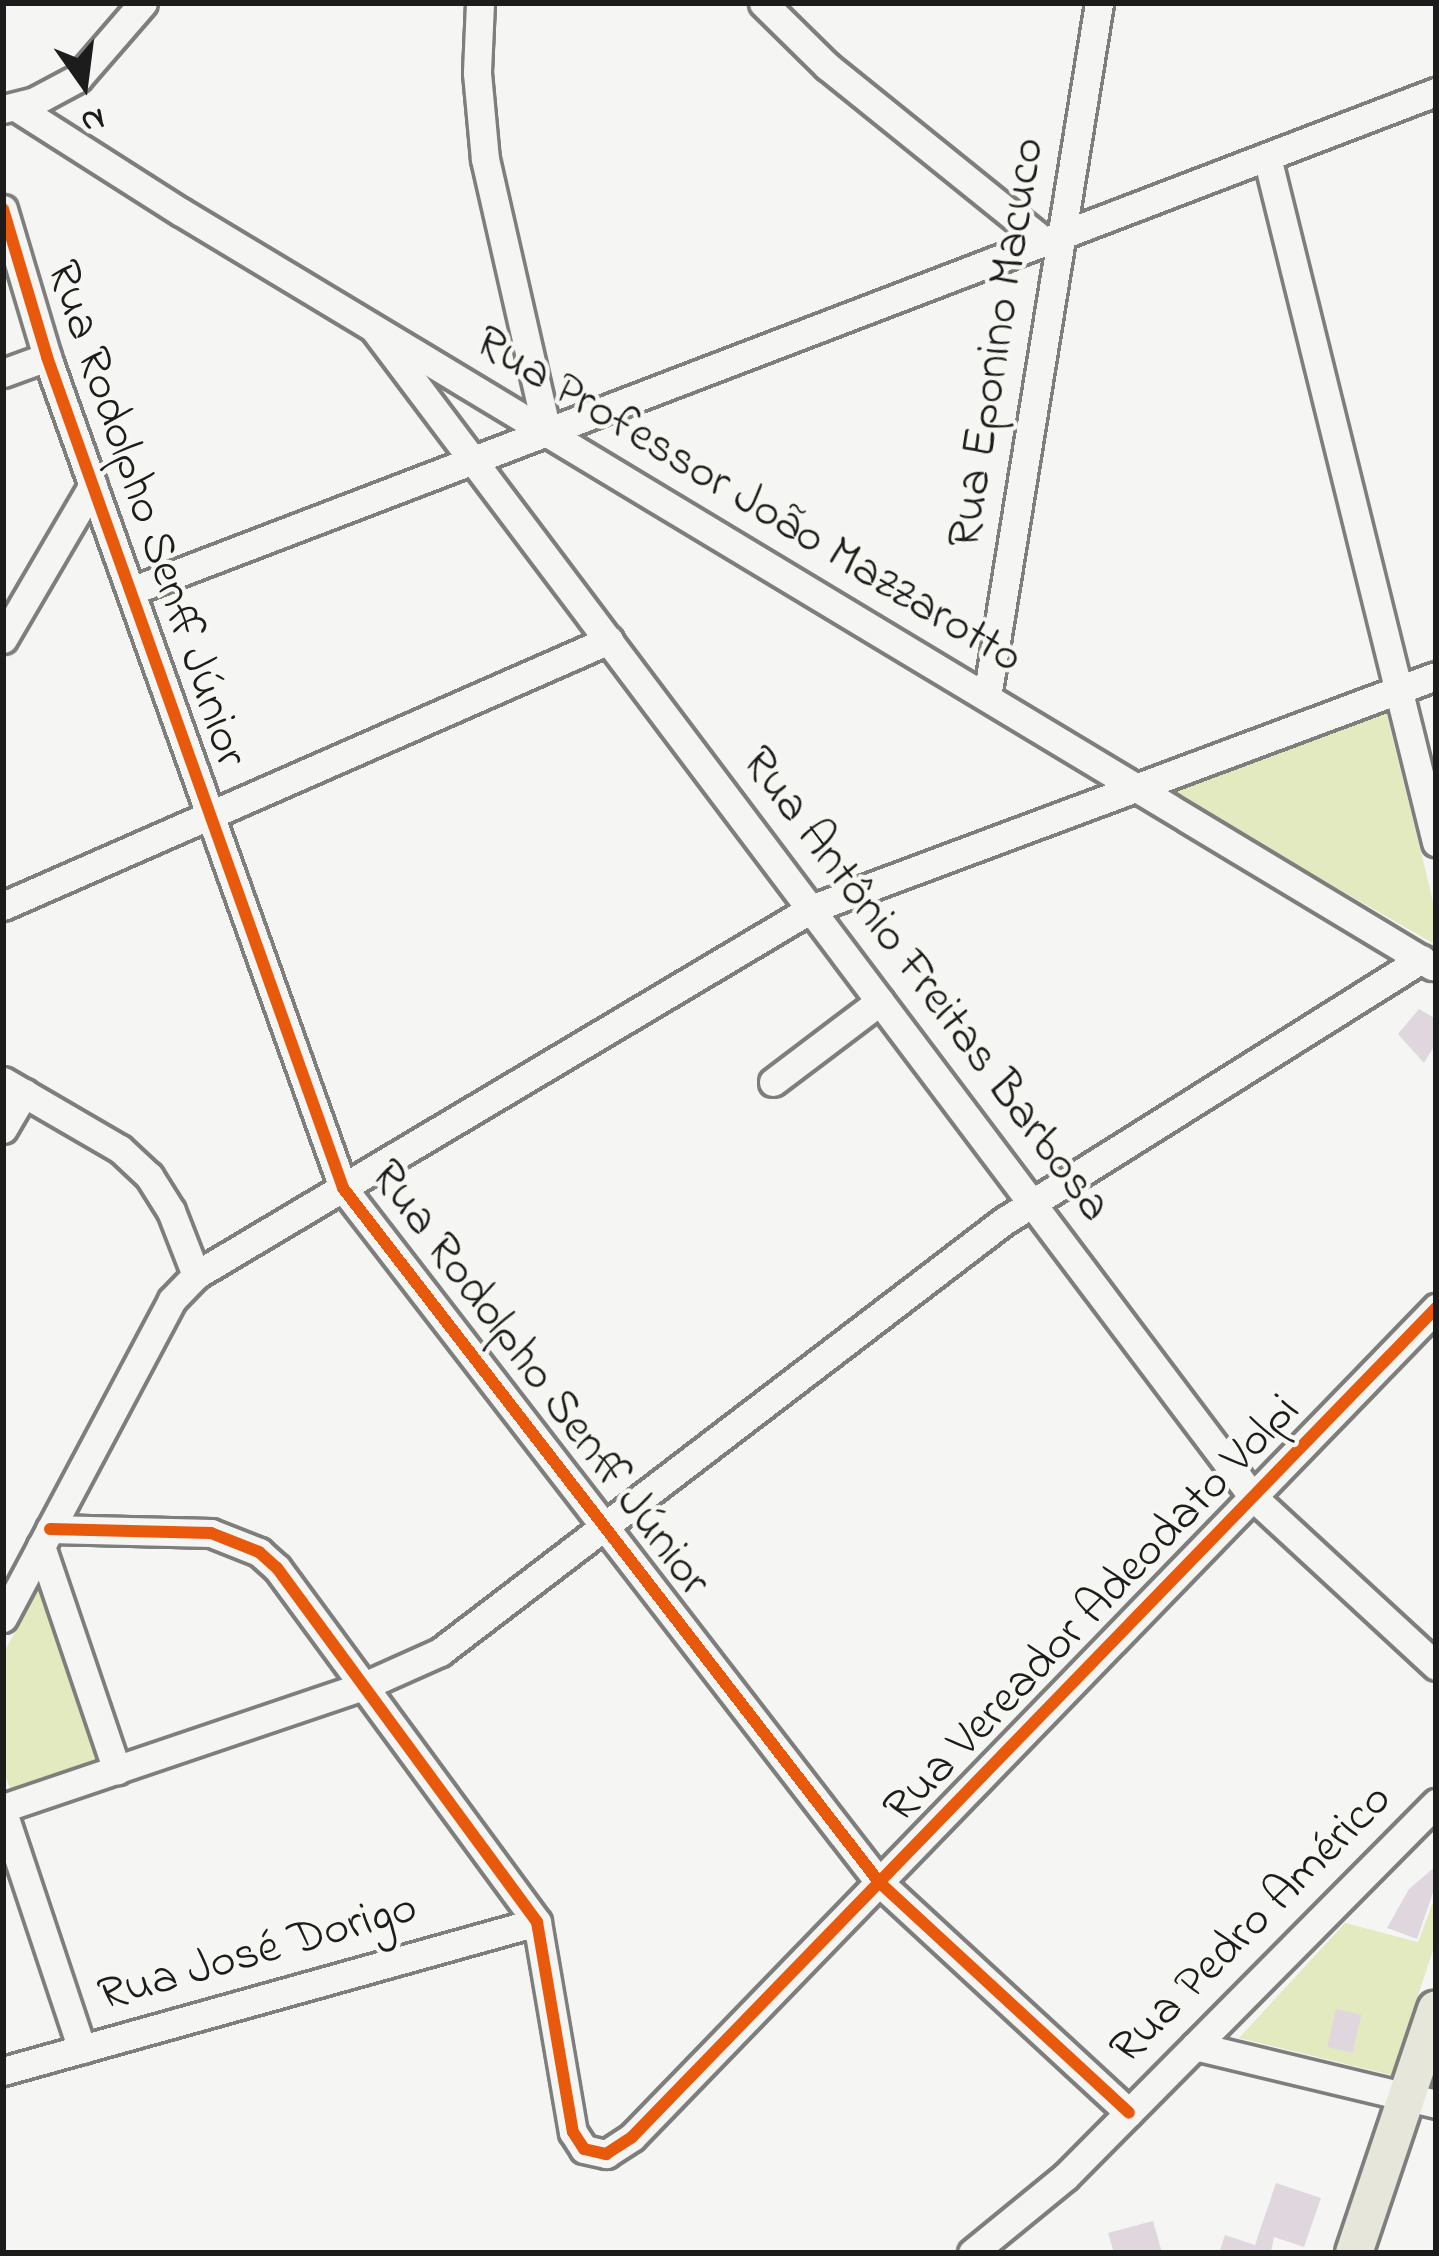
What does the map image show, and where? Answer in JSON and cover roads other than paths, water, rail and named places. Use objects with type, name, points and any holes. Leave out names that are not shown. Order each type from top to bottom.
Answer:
[{"type":"main road","points":[[1354,2253],[1421,2100],[1436,2009]]},
{"type":"street","points":[[9,108],[78,78],[143,3]]},
{"type":"street","points":[[480,3],[479,113],[485,159],[547,432]]},
{"type":"street","points":[[763,3],[827,66],[1053,239]]},
{"type":"street","name":"Rua Eponino Macuco","points":[[986,697],[1053,239],[1099,3]]},
{"type":"street","points":[[130,591],[1436,92]]},
{"type":"street","name":"Rua Professor João Mazzarotto","points":[[9,108],[1429,964]]},
{"type":"street","points":[[1267,157],[1436,842]]},
{"type":"street","name":"Rua Rodolpho Senff Júnior","points":[[3,209],[47,357],[343,1187],[879,1882],[1129,2113]]},
{"type":"street","name":"Rua Antônio Freitas Barbosa","points":[[374,328],[1253,1497],[1436,1666]]},
{"type":"street","points":[[3,373],[47,357]]},
{"type":"street","points":[[3,639],[92,485]]},
{"type":"street","points":[[3,906],[609,640]]},
{"type":"street","points":[[3,1618],[172,1300],[196,1275],[811,909],[1436,676]]},
{"type":"street","points":[[82,2049],[3,1810],[364,1686],[440,1652],[1032,1202],[1429,964]]},
{"type":"street","points":[[772,1082],[880,1000]]},
{"type":"street","points":[[3,1130],[14,1087],[120,1149],[149,1176],[171,1211],[196,1275]]},
{"type":"street","name":"Rua Vereador Adeodato Volpi","points":[[537,1922],[573,2132],[593,2154],[619,2148],[1436,1308]]},
{"type":"street","points":[[46,1537],[190,1530],[239,1542],[277,1568],[537,1922]]},
{"type":"street","points":[[46,1537],[117,1770]]},
{"type":"street","name":"Rua Pedro Américo","points":[[972,2253],[1037,2204],[1436,1803]]},
{"type":"street","name":"Rua José Dorigo","points":[[3,2072],[537,1922]]},
{"type":"street","points":[[1195,2045],[1421,2100]]}]
